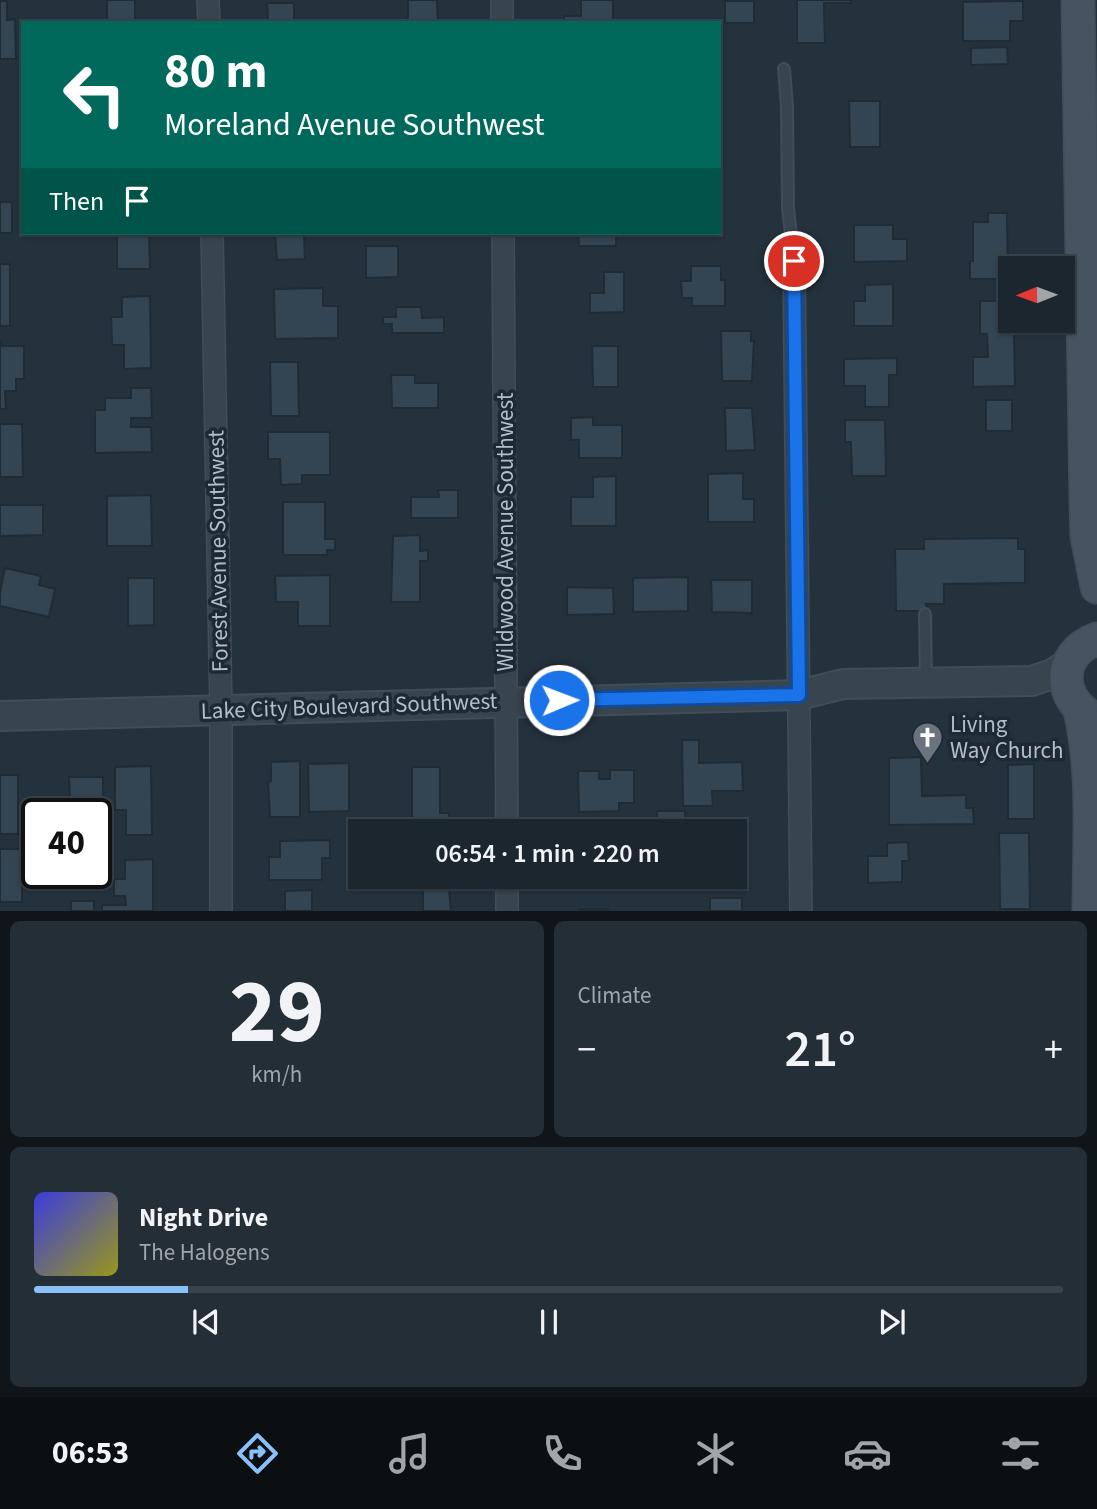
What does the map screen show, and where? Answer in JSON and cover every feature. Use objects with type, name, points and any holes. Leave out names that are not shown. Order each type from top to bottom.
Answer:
[{"type":"main road","points":[[1078,0],[1087,536],[1097,587]]},
{"type":"main road","points":[[1089,911],[1090,782],[1084,711],[1068,691],[1066,677],[1083,649],[1097,611]]},
{"type":"street","points":[[208,0],[209,21]]},
{"type":"street","points":[[502,0],[502,21]]},
{"type":"street","name":"Forest Avenue Southwest","points":[[212,235],[221,711],[221,911]]},
{"type":"street","name":"Wildwood Avenue Southwest","points":[[503,235],[507,819]]},
{"type":"street","points":[[794,261],[801,911]]},
{"type":"street","name":"Lake City Boulevard Southwest","points":[[0,716],[799,695],[842,684],[1032,681],[1052,674],[1083,649]]},
{"type":"street","name":"Lake City Boulevard Southwest","points":[[1032,681],[1055,691],[1084,711]]},
{"type":"street","points":[[507,889],[508,911]]},
{"type":"lane","points":[[785,69],[788,208],[794,261]]},
{"type":"lane","points":[[925,614],[926,682]]},
{"type":"building","points":[[107,0],[135,0],[135,21],[107,21]]},
{"type":"building","points":[[408,0],[437,0],[438,21],[408,21]]},
{"type":"building","points":[[581,0],[613,0],[613,21],[564,21],[564,16],[581,16]]},
{"type":"building","points":[[797,0],[851,0],[851,3],[824,3],[825,43],[797,43]]},
{"type":"building","points":[[0,1],[7,1],[7,20],[15,19],[16,59],[0,59]]},
{"type":"building","points":[[725,1],[754,1],[754,23],[725,23]]},
{"type":"building","points":[[1023,1],[1023,21],[1010,21],[1010,41],[963,41],[963,2]]},
{"type":"building","points":[[267,3],[294,3],[294,21],[268,21]]},
{"type":"building","points":[[1007,47],[1008,64],[971,65],[971,48]]},
{"type":"building","points":[[849,101],[880,101],[880,147],[850,147]]},
{"type":"building","points":[[0,202],[12,202],[12,233],[0,233]]},
{"type":"building","points":[[988,213],[1007,213],[1008,256],[998,256],[998,279],[970,279],[973,222],[988,222]]},
{"type":"building","points":[[854,225],[893,225],[893,239],[907,239],[907,261],[854,262]]},
{"type":"building","points":[[117,235],[149,235],[150,269],[117,269]]},
{"type":"building","points":[[275,235],[304,235],[305,259],[277,260]]},
{"type":"building","points":[[578,235],[616,235],[616,246],[579,246]]},
{"type":"building","points":[[366,246],[398,246],[398,277],[366,278]]},
{"type":"building","points":[[0,264],[10,264],[10,326],[0,326]]},
{"type":"building","points":[[691,266],[721,266],[721,280],[725,280],[725,306],[692,306],[692,298],[682,298],[681,281],[691,281]]},
{"type":"building","points":[[604,272],[624,272],[624,312],[590,313],[590,293],[604,293]]},
{"type":"building","points":[[893,284],[893,326],[854,326],[854,301],[865,301],[865,285]]},
{"type":"building","points":[[323,288],[323,306],[338,306],[338,338],[275,339],[274,289]]},
{"type":"building","points":[[150,296],[151,368],[124,369],[124,345],[112,345],[111,317],[122,317],[122,297]]},
{"type":"building","points":[[980,301],[998,301],[998,333],[1019,333],[1014,334],[1015,386],[973,387],[973,357],[988,357],[987,334],[980,334]]},
{"type":"building","points":[[396,307],[421,307],[422,318],[444,317],[444,333],[392,333],[392,324],[383,324],[383,317],[396,317]]},
{"type":"building","points":[[721,331],[751,331],[751,341],[754,341],[752,381],[722,381]]},
{"type":"building","points":[[0,340],[1,346],[24,346],[24,379],[16,379],[16,391],[5,391],[6,409],[0,409]]},
{"type":"building","points":[[592,346],[618,346],[618,387],[593,387]]},
{"type":"building","points":[[897,358],[897,375],[889,375],[889,407],[865,407],[865,386],[844,386],[844,359]]},
{"type":"building","points":[[270,362],[298,362],[299,416],[271,416]]},
{"type":"building","points":[[391,375],[415,375],[415,383],[438,383],[438,408],[392,408]]},
{"type":"building","points":[[131,388],[151,388],[152,418],[131,418],[131,427],[151,427],[152,452],[95,453],[95,410],[105,410],[105,398],[131,398]]},
{"type":"building","points":[[986,400],[1012,400],[1012,431],[986,431]]},
{"type":"building","points":[[725,408],[752,408],[755,450],[726,451]]},
{"type":"building","points":[[593,417],[593,425],[622,425],[622,458],[579,458],[579,440],[571,440],[571,418]]},
{"type":"building","points":[[845,420],[885,420],[886,476],[852,476],[851,442],[845,442]]},
{"type":"building","points":[[0,424],[22,424],[23,477],[0,477]]},
{"type":"building","points":[[268,432],[330,432],[330,475],[302,475],[302,484],[281,485],[280,459],[268,459]]},
{"type":"building","points":[[743,473],[743,499],[754,499],[754,522],[708,522],[708,474]]},
{"type":"building","points":[[616,476],[616,526],[571,526],[571,497],[593,497],[593,477]]},
{"type":"building","points":[[438,490],[458,490],[458,518],[411,518],[411,497],[439,497]]},
{"type":"building","points":[[151,495],[152,546],[107,546],[107,496]]},
{"type":"building","points":[[283,502],[325,502],[325,539],[335,539],[335,550],[327,550],[327,555],[283,555]]},
{"type":"building","points":[[0,505],[43,505],[43,535],[0,536]]},
{"type":"building","points":[[420,535],[420,551],[428,550],[428,561],[420,561],[420,602],[391,602],[393,536]]},
{"type":"building","points":[[1018,538],[1018,549],[1025,549],[1025,583],[944,584],[944,604],[926,604],[927,611],[896,611],[895,549],[924,549],[924,539]]},
{"type":"building","points":[[5,568],[41,576],[39,585],[55,589],[49,617],[0,606]]},
{"type":"building","points":[[330,575],[330,626],[298,626],[298,602],[276,602],[275,576]]},
{"type":"building","points":[[688,577],[688,611],[633,612],[633,578]]},
{"type":"building","points":[[128,578],[154,578],[154,625],[128,626]]},
{"type":"building","points":[[711,580],[752,580],[752,613],[712,612]]},
{"type":"building","points":[[567,587],[613,588],[614,614],[567,615]]},
{"type":"building","points":[[682,740],[699,740],[699,763],[742,762],[743,791],[712,791],[713,806],[683,806]]},
{"type":"building","points":[[921,757],[922,796],[966,795],[966,808],[973,808],[974,824],[889,825],[889,758]]},
{"type":"building","points":[[300,761],[300,817],[270,817],[268,782],[271,781],[271,762]]},
{"type":"building","points":[[349,763],[349,811],[309,812],[308,764]]},
{"type":"building","points":[[1034,764],[1034,819],[1008,819],[1008,765]]},
{"type":"building","points":[[151,766],[152,835],[126,835],[126,810],[115,810],[115,767]]},
{"type":"building","points":[[412,767],[440,767],[440,813],[449,813],[449,819],[412,819]]},
{"type":"building","points":[[610,770],[634,770],[634,803],[619,803],[619,811],[579,812],[578,771],[599,771],[599,779],[610,779]]},
{"type":"building","points":[[0,775],[18,775],[18,834],[0,834]]},
{"type":"building","points":[[69,777],[103,777],[103,798],[70,798]]},
{"type":"building","points":[[657,811],[685,811],[685,819],[657,819]]},
{"type":"building","points":[[999,833],[1029,833],[1030,909],[1000,909]]},
{"type":"building","points":[[330,840],[330,858],[322,858],[322,880],[269,880],[269,857],[280,857],[280,841]]},
{"type":"building","points":[[908,842],[909,861],[902,861],[902,882],[868,883],[868,856],[887,856],[887,843]]},
{"type":"building","points":[[0,849],[21,849],[22,902],[0,902]]},
{"type":"building","points":[[153,859],[153,911],[102,911],[102,905],[126,905],[125,896],[114,896],[114,879],[125,879],[125,860]]},
{"type":"building","points":[[423,889],[449,889],[451,911],[423,911]]},
{"type":"building","points":[[571,889],[608,889],[608,890]]},
{"type":"building","points":[[312,890],[312,911],[285,911],[285,891]]},
{"type":"building","points":[[710,898],[742,898],[742,911],[710,911]]},
{"type":"building","points":[[71,901],[94,901],[94,911],[71,911]]},
{"type":"building","points":[[608,909],[608,911],[580,911]]},
{"type":"place","name":"Living Way Church","points":[[927,764]]},
{"type":"route","points":[[559,700],[799,695],[794,261]]}]
